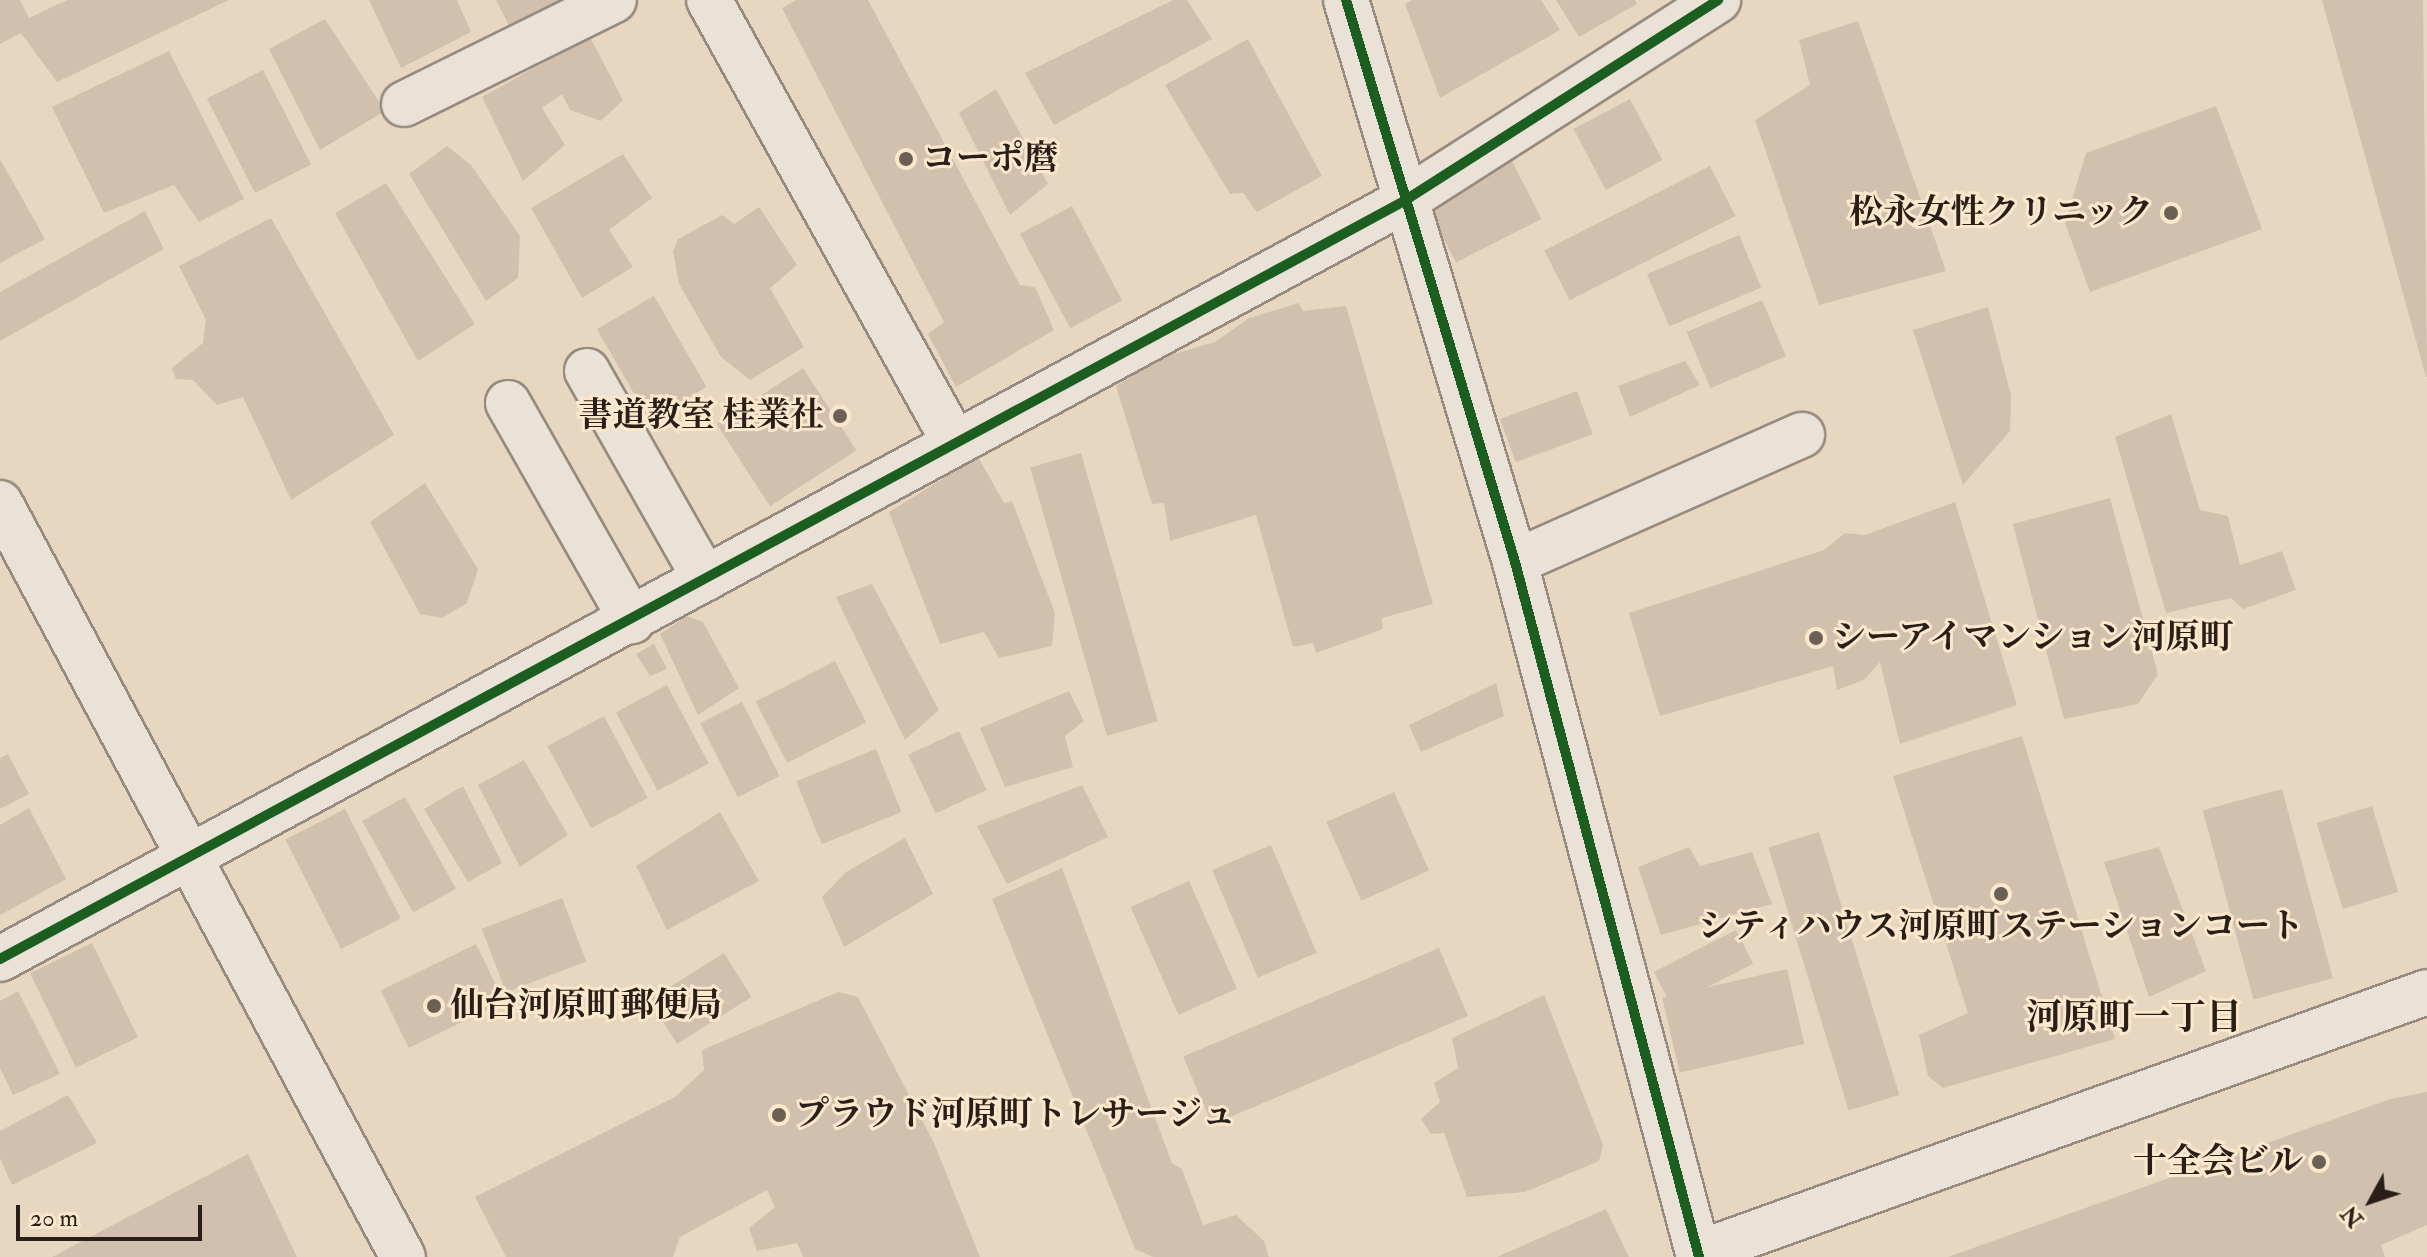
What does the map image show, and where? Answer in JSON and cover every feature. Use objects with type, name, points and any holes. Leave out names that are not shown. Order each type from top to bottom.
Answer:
[{"type":"street","points":[[404,104],[614,0]]},
{"type":"street","points":[[1346,0],[1515,562],[1699,1255],[2427,992]]},
{"type":"street","points":[[0,959],[632,621],[953,440],[1404,201],[1718,0]]},
{"type":"street","points":[[721,4],[953,440]]},
{"type":"street","points":[[587,371],[705,579]]},
{"type":"street","points":[[508,403],[632,621]]},
{"type":"street","points":[[1515,562],[1802,435]]},
{"type":"street","points":[[0,503],[185,860],[222,916],[403,1257]]},
{"type":"building","points":[[0,0],[20,0],[29,18],[67,0],[229,0],[57,82],[21,33],[0,44]]},
{"type":"building","points":[[369,0],[457,0],[471,32],[401,68]]},
{"type":"building","points":[[496,0],[576,0],[516,39]]},
{"type":"building","name":"コーポ麿","points":[[796,0],[868,0],[1020,285],[1035,287],[1054,330],[956,387],[928,334],[944,322],[782,8]]},
{"type":"building","points":[[1173,0],[1187,0],[1212,39],[1054,125],[1025,73]]},
{"type":"building","points":[[1412,0],[1541,0],[1560,30],[1440,98],[1405,4]]},
{"type":"building","points":[[1556,0],[1635,0],[1637,4],[1579,37]]},
{"type":"building","points":[[2322,0],[2423,0],[2427,377],[2426,377]]},
{"type":"building","points":[[325,19],[385,111],[320,150],[269,49]]},
{"type":"building","points":[[1858,21],[1946,271],[1819,305],[1755,120],[1810,85],[1799,40]]},
{"type":"building","points":[[590,37],[623,100],[601,121],[570,110],[562,94],[542,108],[565,145],[523,181],[482,97]]},
{"type":"building","points":[[1248,39],[1322,176],[1257,212],[1243,193],[1230,194],[1165,85]]},
{"type":"building","points":[[169,51],[244,199],[199,222],[174,185],[104,213],[52,107]]},
{"type":"building","points":[[263,70],[311,164],[255,193],[207,99]]},
{"type":"building","points":[[996,89],[1048,184],[1010,215],[959,113]]},
{"type":"building","points":[[1630,99],[1662,160],[1606,190],[1573,129]]},
{"type":"building","name":"松永女性クリニック","points":[[2216,106],[2262,229],[2090,292],[2065,223],[2086,153]]},
{"type":"building","points":[[447,146],[471,165],[520,236],[518,278],[486,301],[409,174]]},
{"type":"building","points":[[623,154],[652,198],[609,230],[633,267],[582,298],[531,208]]},
{"type":"building","points":[[0,159],[45,239],[0,263]]},
{"type":"building","points":[[1512,161],[1542,219],[1456,262],[1426,205]]},
{"type":"building","points":[[1710,166],[1735,216],[1570,300],[1544,250]]},
{"type":"building","points":[[386,183],[475,324],[418,361],[335,213]]},
{"type":"building","points":[[1072,206],[1122,300],[1070,328],[1020,234]]},
{"type":"building","points":[[759,207],[797,265],[770,288],[804,347],[750,380],[721,357],[679,284],[673,251],[678,239],[722,215],[734,224]]},
{"type":"building","points":[[145,211],[164,249],[0,341],[0,292]]},
{"type":"building","points":[[271,218],[394,435],[291,500],[243,397],[217,405],[193,380],[176,379],[172,368],[203,343],[206,320],[179,266]]},
{"type":"building","points":[[1739,235],[1761,287],[1669,327],[1647,274]]},
{"type":"building","points":[[654,296],[706,387],[649,420],[597,329]]},
{"type":"building","points":[[1762,300],[1786,356],[1710,388],[1687,332]]},
{"type":"building","points":[[1299,303],[1303,311],[1346,306],[1433,604],[1382,618],[1383,629],[1316,653],[1313,643],[1293,647],[1256,515],[1170,541],[1164,503],[1152,504],[1116,386],[1163,357],[1215,342],[1249,318]]},
{"type":"building","points":[[1988,307],[2011,395],[2010,431],[1963,485],[1913,330]]},
{"type":"building","points":[[1685,361],[1700,385],[1630,417],[1618,386]]},
{"type":"building","points":[[803,368],[856,450],[770,506],[717,424]]},
{"type":"building","points":[[1577,391],[1593,434],[1516,462],[1500,419]]},
{"type":"building","points":[[2171,414],[2200,510],[2228,516],[2240,565],[2282,551],[2296,590],[2243,609],[2231,598],[2166,613],[2115,437]]},
{"type":"building","points":[[1081,453],[1158,721],[1107,736],[1030,468]]},
{"type":"building","points":[[978,457],[1004,503],[1012,501],[1055,613],[1052,646],[999,658],[984,632],[940,644],[889,512]]},
{"type":"building","points":[[425,483],[478,569],[467,603],[442,618],[420,614],[370,522]]},
{"type":"building","points":[[2110,498],[2158,674],[2138,704],[2064,719],[2013,524]]},
{"type":"building","name":"シーアイマンション河原町","points":[[1955,502],[2017,705],[1900,744],[1880,662],[1864,680],[1837,690],[1833,666],[1660,716],[1629,613],[1824,550],[1845,533],[1865,535]]},
{"type":"building","points":[[872,584],[939,710],[905,740],[836,597]]},
{"type":"building","points":[[687,616],[703,622],[739,688],[698,715],[660,634]]},
{"type":"building","points":[[654,644],[667,669],[650,676],[636,654]]},
{"type":"building","points":[[835,661],[866,722],[787,763],[756,701]]},
{"type":"building","points":[[1496,683],[1504,716],[1421,752],[1409,725]]},
{"type":"building","points":[[667,685],[709,764],[658,791],[616,712]]},
{"type":"building","points":[[1069,691],[1084,721],[1065,736],[1073,767],[1005,787],[980,728]]},
{"type":"building","points":[[742,702],[780,776],[738,797],[700,723]]},
{"type":"building","points":[[604,716],[648,798],[591,828],[547,746]]},
{"type":"building","points":[[959,731],[986,790],[936,814],[908,755]]},
{"type":"building","name":"シティハウス河原町ステーションコート","points":[[2022,736],[2115,1039],[1943,1088],[1928,1076],[1919,1035],[1968,1013],[1893,776]]},
{"type":"building","points":[[876,749],[901,812],[822,844],[796,781]]},
{"type":"building","points":[[8,754],[29,794],[0,809],[0,758]]},
{"type":"building","points":[[524,760],[568,835],[520,867],[478,785]]},
{"type":"building","points":[[1082,785],[1108,837],[1007,884],[977,826]]},
{"type":"building","points":[[463,786],[502,863],[468,882],[424,809]]},
{"type":"building","points":[[2282,789],[2333,978],[2254,1000],[2203,810]]},
{"type":"building","points":[[1394,792],[1429,871],[1361,901],[1326,822]]},
{"type":"building","points":[[405,797],[456,889],[413,913],[362,821]]},
{"type":"building","points":[[2372,806],[2398,892],[2343,909],[2317,823]]},
{"type":"building","points":[[29,808],[66,879],[0,915],[0,825]]},
{"type":"building","points":[[345,809],[401,919],[341,949],[285,839]]},
{"type":"building","points":[[720,812],[759,881],[667,930],[636,866]]},
{"type":"building","points":[[1819,832],[1899,1095],[1849,1110],[1768,847]]},
{"type":"building","points":[[905,838],[933,894],[844,947],[822,897],[846,872]]},
{"type":"building","points":[[1271,845],[1317,953],[1258,978],[1212,870]]},
{"type":"building","points":[[1689,847],[1700,866],[1752,852],[1772,904],[1661,935],[1638,867]]},
{"type":"building","points":[[2159,847],[2206,971],[2149,997],[2104,862]]},
{"type":"building","points":[[1062,868],[1172,1163],[1182,1169],[1203,1225],[1236,1215],[1264,1241],[1269,1257],[1153,1257],[1135,1249],[992,899]]},
{"type":"building","points":[[1189,881],[1237,989],[1179,1015],[1131,907]]},
{"type":"building","points":[[562,898],[586,961],[506,992],[482,929]]},
{"type":"building","points":[[1736,930],[1753,964],[1671,1006],[1654,972]]},
{"type":"building","points":[[92,943],[138,1037],[76,1068],[30,973]]},
{"type":"building","points":[[476,944],[504,1002],[409,1048],[381,990]]},
{"type":"building","points":[[1439,948],[1468,1016],[1212,1125],[1183,1057]]},
{"type":"building","points":[[724,953],[752,997],[677,1044],[649,1000]]},
{"type":"building","points":[[1787,969],[1804,1044],[1680,1073],[1662,998]]},
{"type":"building","points":[[18,991],[60,1074],[13,1095],[0,1068],[0,1001]]},
{"type":"building","name":"プラウド河原町トレサージュ","points":[[838,992],[858,997],[934,1143],[980,1257],[803,1257],[797,1243],[757,1251],[749,1228],[775,1207],[767,1190],[680,1237],[673,1257],[506,1257],[475,1197],[675,1097],[704,1070],[702,1050]]},
{"type":"building","points":[[1544,995],[1603,1145],[1599,1161],[1525,1192],[1467,1197],[1444,1133],[1431,1134],[1421,1119],[1440,1102],[1434,1083],[1458,1068],[1452,1038]]},
{"type":"building","name":"十全会ビル","points":[[2427,1092],[2427,1225],[2381,1245],[2385,1257],[1948,1257],[2390,1099]]},
{"type":"building","points":[[68,1095],[97,1143],[12,1185],[0,1158],[0,1131]]},
{"type":"building","points":[[248,1154],[297,1257],[52,1257]]},
{"type":"building","points":[[1606,1209],[1629,1257],[1497,1257]]},
{"type":"cycle path","points":[[1346,0],[1515,562],[1699,1257]]},
{"type":"cycle path","points":[[0,959],[1404,201],[1718,0]]},
{"type":"place","name":"コーポ麿","points":[[906,159]]},
{"type":"place","name":"松永女性クリニック","points":[[2171,213]]},
{"type":"place","name":"書道教室 桂業社","points":[[840,416]]},
{"type":"place","name":"シーアイマンション河原町","points":[[1816,638]]},
{"type":"place","name":"シティハウス河原町ステーションコート","points":[[2001,894]]},
{"type":"place","name":"仙台河原町郵便局","points":[[434,1006]]},
{"type":"place","name":"プラウド河原町トレサージュ","points":[[779,1115]]},
{"type":"place","name":"十全会ビル","points":[[2319,1162]]},
{"type":"district","name":"河原町一丁目","points":[[2134,1018]]}]
